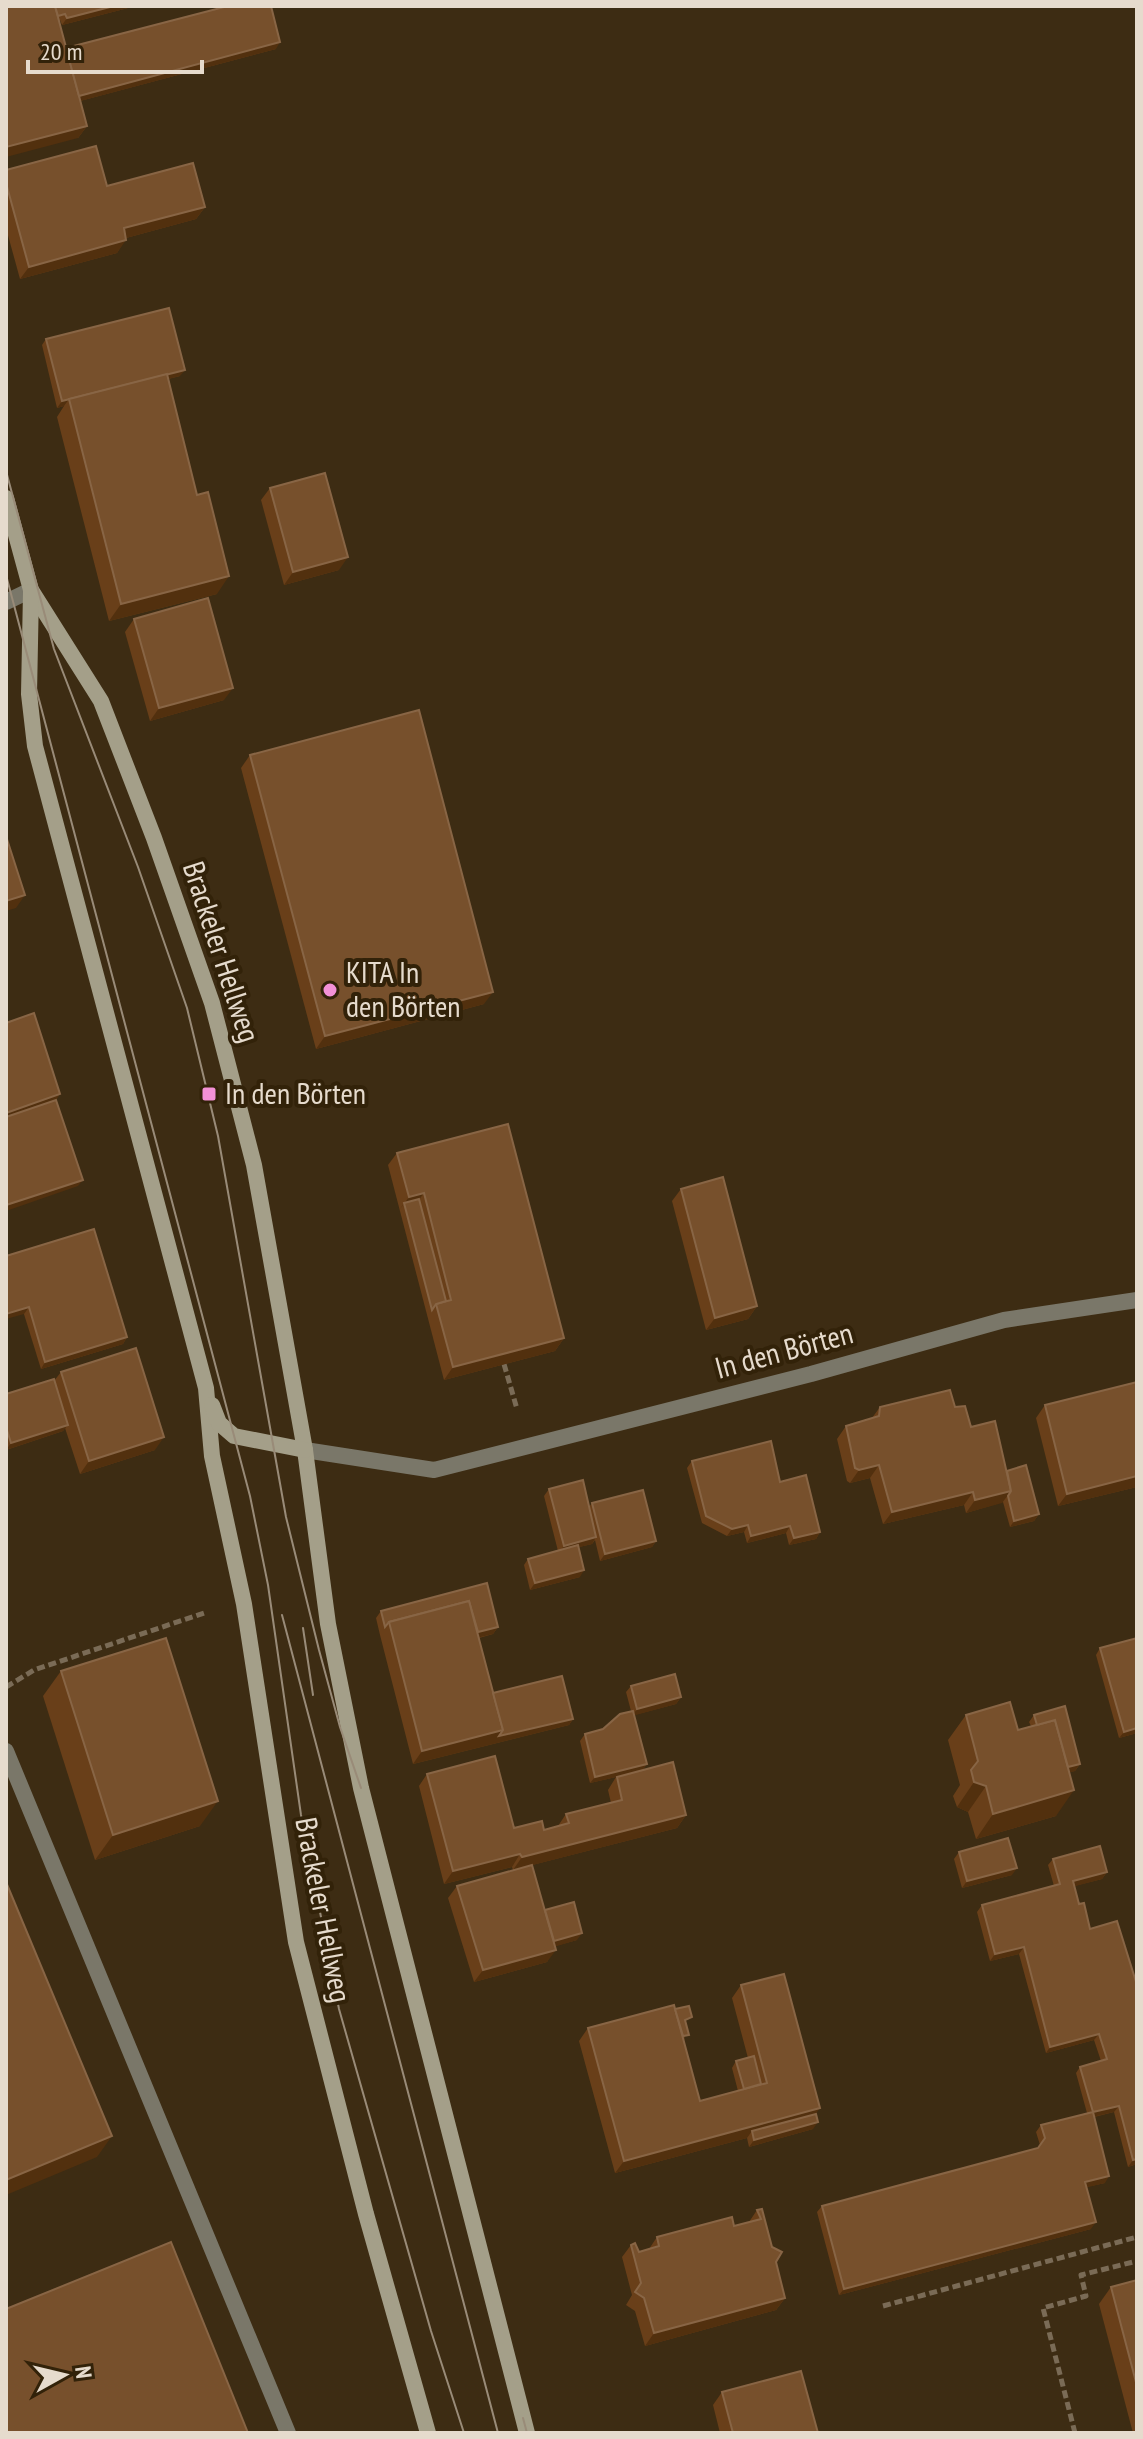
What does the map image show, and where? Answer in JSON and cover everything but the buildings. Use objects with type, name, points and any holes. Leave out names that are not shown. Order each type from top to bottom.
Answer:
[{"type":"main road","name":"Brackeler Hellweg","points":[[6,498],[31,590],[29,694],[35,746],[206,1388],[219,1423],[234,1436],[305,1450]]},
{"type":"main road","name":"Brackeler Hellweg","points":[[31,590],[101,701],[154,838],[212,1003],[254,1165],[305,1450],[328,1624],[361,1788],[525,2426]]},
{"type":"main road","name":"Brackeler Hellweg","points":[[206,1388],[212,1456],[229,1522],[244,1604],[296,1942],[366,2214],[428,2433]]},
{"type":"street","points":[[6,602],[31,590]]},
{"type":"street","name":"In den Börten","points":[[305,1450],[434,1470],[811,1374],[1004,1320],[1137,1300]]},
{"type":"street","points":[[6,1751],[288,2433]]},
{"type":"path","points":[[504,1364],[517,1410]]},
{"type":"path","points":[[6,1687],[34,1670],[216,1609]]},
{"type":"path","points":[[883,2306],[1137,2237]]},
{"type":"path","points":[[1075,2433],[1043,2308],[1086,2296],[1081,2275],[1137,2261]]},
{"type":"tram line","points":[[6,471],[54,649],[138,867],[187,1008],[218,1136],[286,1517],[340,1727],[361,1788]]},
{"type":"tram line","points":[[6,575],[250,1496],[268,1585],[301,1815],[339,2009],[431,2331],[464,2433]]},
{"type":"tram line","points":[[282,1615],[498,2433]]},
{"type":"tram line","points":[[303,1628],[313,1695]]},
{"type":"tram line","points":[[523,2418],[527,2433]]},
{"type":"place","name":"KITA In den Börten","points":[[330,990]]},
{"type":"place","name":"In den Börten","points":[[209,1094]]}]
